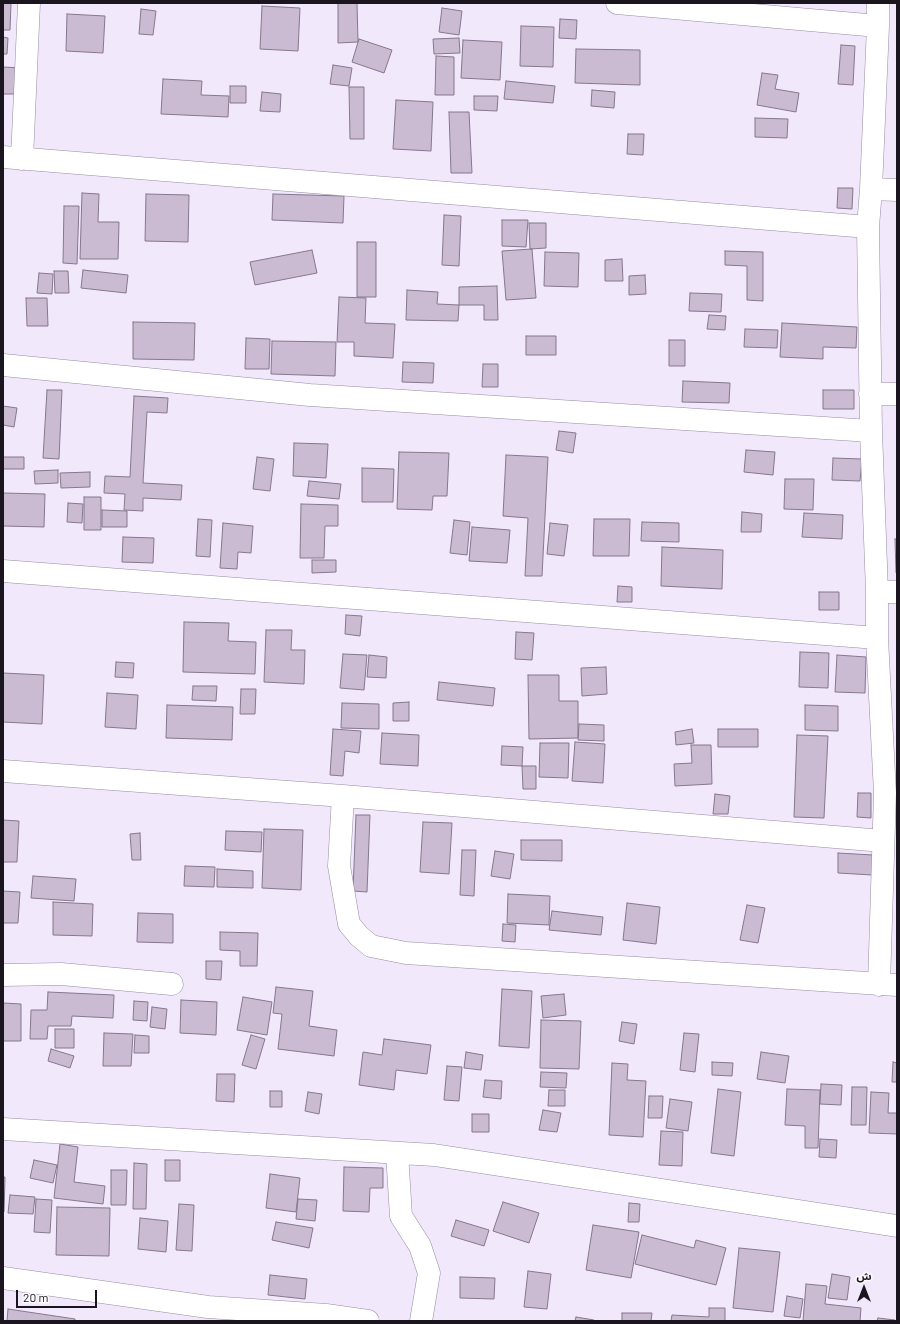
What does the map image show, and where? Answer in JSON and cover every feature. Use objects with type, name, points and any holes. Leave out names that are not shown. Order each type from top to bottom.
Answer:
[{"type":"street","points":[[29,3],[13,158],[868,227]]},
{"type":"street","points":[[617,3],[878,26]]},
{"type":"street","points":[[343,796],[340,866],[349,924],[371,946],[414,954],[888,985],[883,841],[891,793],[877,638],[887,592],[871,431],[868,227],[871,189],[878,3]]},
{"type":"street","points":[[871,189],[897,190]]},
{"type":"street","points":[[3,365],[310,395],[871,431]]},
{"type":"street","points":[[870,394],[897,394]]},
{"type":"street","points":[[3,571],[877,638]]},
{"type":"street","points":[[3,771],[343,796],[883,841]]},
{"type":"street","points":[[3,975],[61,974],[172,984]]},
{"type":"street","points":[[3,1129],[434,1155],[897,1226]]},
{"type":"street","points":[[397,1153],[401,1216],[420,1246],[429,1273],[422,1321]]},
{"type":"street","points":[[3,1278],[208,1307],[326,1315],[368,1321]]},
{"type":"building","points":[[3,3],[11,3],[10,30],[3,30]]},
{"type":"building","points":[[338,3],[357,3],[358,42],[338,43]]},
{"type":"building","points":[[262,6],[300,8],[298,51],[260,49]]},
{"type":"building","points":[[442,8],[462,11],[459,35],[439,32]]},
{"type":"building","points":[[141,9],[156,11],[153,35],[139,34]]},
{"type":"building","points":[[67,14],[105,16],[103,53],[66,51]]},
{"type":"building","points":[[560,19],[577,20],[576,39],[559,38]]},
{"type":"building","points":[[521,26],[554,27],[553,67],[520,66]]},
{"type":"building","points":[[3,37],[8,38],[7,54],[3,54]]},
{"type":"building","points":[[459,38],[460,53],[434,54],[433,39]]},
{"type":"building","points":[[359,39],[392,50],[384,73],[352,62]]},
{"type":"building","points":[[463,40],[502,42],[500,80],[461,78]]},
{"type":"building","points":[[841,45],[855,46],[853,85],[838,84]]},
{"type":"building","points":[[576,49],[640,50],[640,85],[575,83]]},
{"type":"building","points":[[436,56],[454,57],[454,95],[435,95]]},
{"type":"building","points":[[333,65],[352,68],[349,86],[330,84]]},
{"type":"building","points":[[3,67],[21,68],[20,94],[3,94]]},
{"type":"building","points":[[762,73],[778,75],[775,89],[799,93],[796,112],[757,105]]},
{"type":"building","points":[[163,79],[202,81],[201,95],[229,96],[228,117],[161,114]]},
{"type":"building","points":[[506,81],[555,86],[553,103],[504,99]]},
{"type":"building","points":[[230,86],[246,86],[246,103],[230,103]]},
{"type":"building","points":[[349,87],[364,87],[364,139],[350,139]]},
{"type":"building","points":[[592,90],[615,92],[614,108],[591,106]]},
{"type":"building","points":[[262,92],[281,94],[280,112],[260,111]]},
{"type":"building","points":[[474,96],[498,96],[497,111],[474,110]]},
{"type":"building","points":[[396,100],[433,102],[431,151],[393,149]]},
{"type":"building","points":[[449,112],[469,112],[472,173],[451,173]]},
{"type":"building","points":[[755,118],[788,119],[787,138],[755,137]]},
{"type":"building","points":[[628,134],[644,134],[643,155],[627,154]]},
{"type":"building","points":[[838,188],[853,188],[852,209],[837,208]]},
{"type":"building","points":[[82,193],[99,194],[98,222],[119,222],[118,259],[80,259]]},
{"type":"building","points":[[146,194],[189,195],[188,242],[145,241]]},
{"type":"building","points":[[273,194],[344,196],[343,223],[272,220]]},
{"type":"building","points":[[64,206],[79,206],[77,264],[63,263]]},
{"type":"building","points":[[444,215],[461,216],[459,266],[442,265]]},
{"type":"building","points":[[502,220],[528,220],[526,247],[502,246]]},
{"type":"building","points":[[529,223],[546,223],[546,248],[530,249]]},
{"type":"building","points":[[357,242],[376,242],[376,297],[357,297]]},
{"type":"building","points":[[532,249],[536,298],[506,300],[502,251]]},
{"type":"building","points":[[312,250],[317,273],[255,285],[250,262]]},
{"type":"building","points":[[725,251],[763,252],[763,301],[747,300],[747,266],[725,265]]},
{"type":"building","points":[[545,252],[579,253],[578,287],[544,286]]},
{"type":"building","points":[[622,259],[623,281],[605,281],[605,260]]},
{"type":"building","points":[[83,270],[128,275],[126,293],[81,288]]},
{"type":"building","points":[[54,271],[68,271],[69,293],[55,293]]},
{"type":"building","points":[[39,273],[53,274],[52,294],[37,293]]},
{"type":"building","points":[[645,275],[646,294],[629,295],[629,276]]},
{"type":"building","points":[[497,286],[498,320],[484,320],[484,305],[459,305],[459,287]]},
{"type":"building","points":[[407,290],[438,292],[437,304],[459,305],[458,321],[406,320]]},
{"type":"building","points":[[690,293],[722,294],[721,312],[689,311]]},
{"type":"building","points":[[339,297],[366,298],[365,323],[395,324],[393,358],[354,356],[354,342],[337,342]]},
{"type":"building","points":[[26,298],[47,298],[48,326],[27,326]]},
{"type":"building","points":[[709,315],[726,316],[725,330],[707,329]]},
{"type":"building","points":[[133,322],[195,323],[194,360],[133,359]]},
{"type":"building","points":[[782,323],[857,327],[856,348],[823,347],[823,359],[780,357]]},
{"type":"building","points":[[745,329],[778,330],[777,348],[744,347]]},
{"type":"building","points":[[526,336],[556,336],[556,355],[526,355]]},
{"type":"building","points":[[246,338],[270,339],[269,369],[245,369]]},
{"type":"building","points":[[669,340],[685,340],[685,366],[669,366]]},
{"type":"building","points":[[272,341],[336,342],[335,376],[271,374]]},
{"type":"building","points":[[403,362],[434,363],[433,383],[402,382]]},
{"type":"building","points":[[483,364],[498,364],[498,387],[482,387]]},
{"type":"building","points":[[683,381],[730,383],[729,403],[682,402]]},
{"type":"building","points":[[47,390],[62,390],[59,459],[43,458]]},
{"type":"building","points":[[823,390],[854,390],[854,409],[823,409]]},
{"type":"building","points":[[134,396],[168,398],[167,413],[147,412],[143,483],[182,485],[181,500],[143,498],[143,511],[124,510],[125,494],[104,493],[105,476],[130,477]]},
{"type":"building","points":[[3,406],[17,408],[14,427],[3,425]]},
{"type":"building","points":[[559,431],[576,433],[573,453],[556,450]]},
{"type":"building","points":[[294,443],[328,444],[326,478],[293,476]]},
{"type":"building","points":[[746,450],[775,452],[773,475],[744,472]]},
{"type":"building","points":[[399,452],[449,453],[447,496],[433,496],[432,510],[397,509]]},
{"type":"building","points":[[506,455],[548,457],[542,576],[525,576],[528,518],[503,516]]},
{"type":"building","points":[[3,457],[24,457],[24,469],[3,469]]},
{"type":"building","points":[[257,457],[274,459],[270,491],[253,489]]},
{"type":"building","points":[[833,458],[862,459],[860,481],[832,480]]},
{"type":"building","points":[[362,468],[394,469],[393,502],[362,502]]},
{"type":"building","points":[[58,470],[58,483],[35,484],[34,471]]},
{"type":"building","points":[[90,472],[90,487],[61,488],[60,473]]},
{"type":"building","points":[[785,479],[814,479],[813,510],[784,509]]},
{"type":"building","points":[[309,481],[341,484],[339,499],[307,496]]},
{"type":"building","points":[[3,493],[45,494],[44,527],[3,526]]},
{"type":"building","points":[[84,497],[101,497],[101,530],[84,530]]},
{"type":"building","points":[[68,503],[83,504],[82,523],[67,522]]},
{"type":"building","points":[[301,504],[338,505],[338,526],[325,526],[324,558],[300,558]]},
{"type":"building","points":[[102,510],[127,511],[127,527],[102,527]]},
{"type":"building","points":[[742,512],[762,514],[761,532],[741,532]]},
{"type":"building","points":[[804,513],[843,515],[842,539],[802,537]]},
{"type":"building","points":[[198,519],[212,520],[210,557],[196,556]]},
{"type":"building","points":[[594,519],[630,519],[629,556],[593,556]]},
{"type":"building","points":[[454,520],[470,522],[467,555],[450,553]]},
{"type":"building","points":[[642,522],[679,523],[679,542],[641,541]]},
{"type":"building","points":[[223,523],[253,526],[251,553],[238,552],[237,569],[220,568]]},
{"type":"building","points":[[550,523],[568,525],[564,556],[547,554]]},
{"type":"building","points":[[472,527],[510,530],[507,563],[469,561]]},
{"type":"building","points":[[123,537],[154,538],[153,563],[122,562]]},
{"type":"building","points":[[895,539],[897,539],[897,573],[896,573]]},
{"type":"building","points":[[662,547],[723,550],[722,589],[661,586]]},
{"type":"building","points":[[312,560],[336,560],[336,572],[312,573]]},
{"type":"building","points":[[618,586],[632,587],[632,602],[617,602]]},
{"type":"building","points":[[819,592],[839,592],[839,610],[819,610]]},
{"type":"building","points":[[346,615],[362,616],[360,636],[345,634]]},
{"type":"building","points":[[184,622],[229,623],[228,641],[256,642],[255,674],[183,672]]},
{"type":"building","points":[[266,630],[292,630],[291,650],[305,650],[304,684],[264,682]]},
{"type":"building","points":[[516,632],[534,633],[532,660],[515,659]]},
{"type":"building","points":[[800,652],[829,653],[828,688],[799,687]]},
{"type":"building","points":[[343,654],[367,655],[364,690],[340,688]]},
{"type":"building","points":[[369,655],[387,657],[386,678],[367,677]]},
{"type":"building","points":[[837,655],[866,657],[865,693],[835,692]]},
{"type":"building","points":[[116,662],[134,663],[133,678],[115,677]]},
{"type":"building","points":[[606,667],[607,694],[582,696],[581,668]]},
{"type":"building","points":[[3,673],[44,675],[42,724],[3,722]]},
{"type":"building","points":[[528,675],[559,675],[559,701],[578,701],[578,738],[529,739]]},
{"type":"building","points":[[439,682],[495,688],[493,706],[437,700]]},
{"type":"building","points":[[193,686],[217,686],[216,701],[192,700]]},
{"type":"building","points":[[241,689],[256,689],[255,714],[240,714]]},
{"type":"building","points":[[107,693],[138,695],[136,729],[105,727]]},
{"type":"building","points":[[409,702],[409,721],[393,721],[393,703]]},
{"type":"building","points":[[342,703],[379,704],[379,729],[341,728]]},
{"type":"building","points":[[167,705],[233,707],[232,740],[166,738]]},
{"type":"building","points":[[805,705],[838,706],[838,731],[805,730]]},
{"type":"building","points":[[579,724],[604,725],[604,741],[578,740]]},
{"type":"building","points":[[333,729],[361,731],[359,753],[345,751],[343,776],[330,775]]},
{"type":"building","points":[[692,729],[694,743],[676,745],[675,732]]},
{"type":"building","points":[[718,729],[758,729],[758,747],[718,747]]},
{"type":"building","points":[[382,733],[419,735],[418,766],[380,764]]},
{"type":"building","points":[[797,735],[828,736],[824,818],[794,817]]},
{"type":"building","points":[[575,742],[605,744],[603,783],[572,781]]},
{"type":"building","points":[[540,743],[569,743],[568,778],[539,777]]},
{"type":"building","points":[[691,745],[711,745],[712,784],[675,786],[674,764],[692,763]]},
{"type":"building","points":[[502,746],[523,747],[522,766],[501,765]]},
{"type":"building","points":[[522,766],[536,766],[536,789],[523,789]]},
{"type":"building","points":[[858,793],[871,793],[871,818],[857,817]]},
{"type":"building","points":[[715,794],[730,796],[728,814],[713,814]]},
{"type":"building","points":[[356,815],[370,815],[367,892],[353,891]]},
{"type":"building","points":[[3,820],[19,821],[17,862],[3,862]]},
{"type":"building","points":[[423,822],[452,823],[449,874],[420,872]]},
{"type":"building","points":[[264,829],[303,830],[301,890],[262,888]]},
{"type":"building","points":[[226,831],[262,832],[261,852],[225,850]]},
{"type":"building","points":[[140,833],[141,860],[132,860],[130,834]]},
{"type":"building","points":[[521,840],[562,840],[562,861],[521,860]]},
{"type":"building","points":[[462,850],[476,850],[474,896],[460,895]]},
{"type":"building","points":[[495,851],[514,854],[510,879],[491,876]]},
{"type":"building","points":[[838,853],[873,855],[872,875],[838,873]]},
{"type":"building","points":[[185,866],[215,867],[214,887],[184,886]]},
{"type":"building","points":[[217,869],[253,871],[253,888],[217,887]]},
{"type":"building","points":[[33,876],[76,879],[74,901],[31,898]]},
{"type":"building","points":[[3,891],[20,892],[18,923],[3,923]]},
{"type":"building","points":[[508,894],[550,896],[549,925],[507,923]]},
{"type":"building","points":[[53,902],[93,904],[92,936],[53,935]]},
{"type":"building","points":[[627,903],[660,907],[656,944],[623,940]]},
{"type":"building","points":[[747,905],[765,908],[758,943],[740,940]]},
{"type":"building","points":[[552,911],[603,917],[601,935],[549,930]]},
{"type":"building","points":[[138,913],[173,914],[173,943],[137,942]]},
{"type":"building","points":[[503,924],[516,925],[515,942],[502,941]]},
{"type":"building","points":[[220,932],[258,933],[257,966],[240,966],[240,951],[220,950]]},
{"type":"building","points":[[206,961],[222,961],[221,980],[206,979]]},
{"type":"building","points":[[276,987],[313,991],[309,1026],[337,1030],[334,1056],[278,1049],[282,1014],[273,1013]]},
{"type":"building","points":[[502,989],[532,991],[529,1048],[499,1046]]},
{"type":"building","points":[[48,992],[114,995],[113,1018],[72,1016],[71,1026],[48,1026],[47,1039],[30,1039],[31,1010],[47,1010]]},
{"type":"building","points":[[564,994],[566,1015],[543,1018],[541,996]]},
{"type":"building","points":[[243,997],[272,1002],[267,1035],[237,1030]]},
{"type":"building","points":[[181,1000],[217,1002],[216,1035],[180,1033]]},
{"type":"building","points":[[134,1001],[148,1002],[147,1021],[133,1020]]},
{"type":"building","points":[[3,1003],[21,1004],[21,1041],[3,1041]]},
{"type":"building","points":[[152,1007],[167,1009],[165,1029],[150,1027]]},
{"type":"building","points":[[541,1020],[581,1021],[579,1069],[540,1068]]},
{"type":"building","points":[[622,1022],[637,1024],[634,1044],[619,1041]]},
{"type":"building","points":[[55,1029],[74,1029],[74,1048],[55,1048]]},
{"type":"building","points":[[104,1033],[133,1034],[131,1066],[103,1066]]},
{"type":"building","points":[[684,1033],[699,1034],[695,1072],[680,1070]]},
{"type":"building","points":[[135,1035],[149,1036],[149,1053],[134,1053]]},
{"type":"building","points":[[251,1035],[265,1039],[256,1069],[242,1065]]},
{"type":"building","points":[[384,1039],[431,1045],[427,1074],[396,1070],[394,1090],[359,1085],[363,1052],[382,1055]]},
{"type":"building","points":[[51,1049],[74,1056],[70,1068],[48,1061]]},
{"type":"building","points":[[466,1052],[483,1055],[481,1070],[464,1068]]},
{"type":"building","points":[[761,1052],[789,1056],[785,1083],[757,1079]]},
{"type":"building","points":[[712,1062],[733,1063],[732,1076],[712,1075]]},
{"type":"building","points":[[893,1062],[897,1063],[897,1082],[892,1082]]},
{"type":"building","points":[[612,1063],[628,1064],[627,1080],[646,1081],[643,1137],[609,1135]]},
{"type":"building","points":[[447,1066],[462,1067],[459,1101],[444,1100]]},
{"type":"building","points":[[541,1072],[567,1073],[566,1088],[540,1087]]},
{"type":"building","points":[[217,1074],[235,1074],[234,1102],[216,1101]]},
{"type":"building","points":[[485,1080],[502,1081],[501,1099],[483,1097]]},
{"type":"building","points":[[821,1084],[842,1085],[841,1105],[820,1104]]},
{"type":"building","points":[[852,1087],[867,1087],[866,1125],[851,1125]]},
{"type":"building","points":[[718,1089],[741,1092],[734,1156],[711,1153]]},
{"type":"building","points":[[787,1089],[820,1090],[818,1148],[805,1148],[805,1126],[785,1125]]},
{"type":"building","points":[[549,1090],[565,1090],[565,1106],[548,1106]]},
{"type":"building","points":[[270,1091],[282,1091],[282,1107],[270,1107]]},
{"type":"building","points":[[308,1092],[322,1094],[319,1114],[305,1111]]},
{"type":"building","points":[[871,1092],[889,1093],[888,1113],[897,1113],[897,1134],[869,1133]]},
{"type":"building","points":[[649,1096],[663,1096],[662,1118],[648,1118]]},
{"type":"building","points":[[670,1099],[692,1102],[688,1131],[666,1128]]},
{"type":"building","points":[[543,1110],[561,1113],[557,1132],[539,1130]]},
{"type":"building","points":[[472,1114],[489,1114],[489,1132],[472,1132]]},
{"type":"building","points":[[661,1131],[683,1132],[682,1166],[659,1165]]},
{"type":"building","points":[[820,1139],[837,1140],[836,1158],[819,1157]]},
{"type":"building","points":[[60,1144],[78,1147],[74,1182],[105,1186],[103,1204],[54,1198]]},
{"type":"building","points":[[34,1160],[57,1165],[53,1183],[30,1178]]},
{"type":"building","points":[[165,1160],[180,1160],[180,1181],[165,1181]]},
{"type":"building","points":[[134,1163],[147,1164],[146,1209],[133,1209]]},
{"type":"building","points":[[344,1167],[383,1168],[383,1188],[370,1188],[369,1212],[343,1211]]},
{"type":"building","points":[[111,1170],[127,1170],[126,1205],[111,1205]]},
{"type":"building","points":[[270,1174],[300,1178],[296,1212],[266,1208]]},
{"type":"building","points":[[3,1177],[5,1177],[4,1212],[3,1212]]},
{"type":"building","points":[[10,1195],[35,1197],[33,1214],[8,1213]]},
{"type":"building","points":[[36,1199],[52,1200],[50,1233],[34,1232]]},
{"type":"building","points":[[298,1199],[317,1200],[315,1221],[296,1219]]},
{"type":"building","points":[[503,1202],[539,1213],[529,1243],[493,1231]]},
{"type":"building","points":[[629,1203],[640,1204],[639,1222],[628,1222]]},
{"type":"building","points":[[179,1204],[194,1205],[192,1251],[176,1250]]},
{"type":"building","points":[[57,1207],[110,1208],[109,1256],[56,1255]]},
{"type":"building","points":[[140,1218],[168,1221],[166,1252],[138,1249]]},
{"type":"building","points":[[456,1220],[489,1230],[484,1246],[451,1236]]},
{"type":"building","points":[[276,1222],[313,1228],[309,1248],[272,1240]]},
{"type":"building","points":[[593,1225],[639,1232],[631,1278],[586,1270]]},
{"type":"building","points":[[642,1235],[694,1248],[696,1240],[726,1248],[716,1285],[635,1264]]},
{"type":"building","points":[[739,1248],[780,1252],[773,1312],[733,1308]]},
{"type":"building","points":[[528,1271],[551,1274],[547,1309],[524,1307]]},
{"type":"building","points":[[832,1274],[850,1277],[847,1300],[828,1298]]},
{"type":"building","points":[[270,1275],[307,1279],[305,1299],[268,1295]]},
{"type":"building","points":[[460,1277],[495,1278],[494,1299],[460,1298]]},
{"type":"building","points":[[806,1284],[827,1286],[825,1304],[861,1308],[860,1321],[803,1321]]},
{"type":"building","points":[[787,1296],[803,1299],[800,1318],[784,1316]]},
{"type":"building","points":[[709,1308],[725,1308],[725,1321],[671,1321],[672,1315],[709,1317]]},
{"type":"building","points":[[8,1309],[75,1319],[75,1321],[7,1321]]},
{"type":"building","points":[[622,1313],[652,1313],[651,1321],[622,1321]]},
{"type":"building","points":[[576,1317],[594,1320],[594,1321],[575,1321]]},
{"type":"building","points":[[878,1318],[895,1320],[877,1321]]}]
